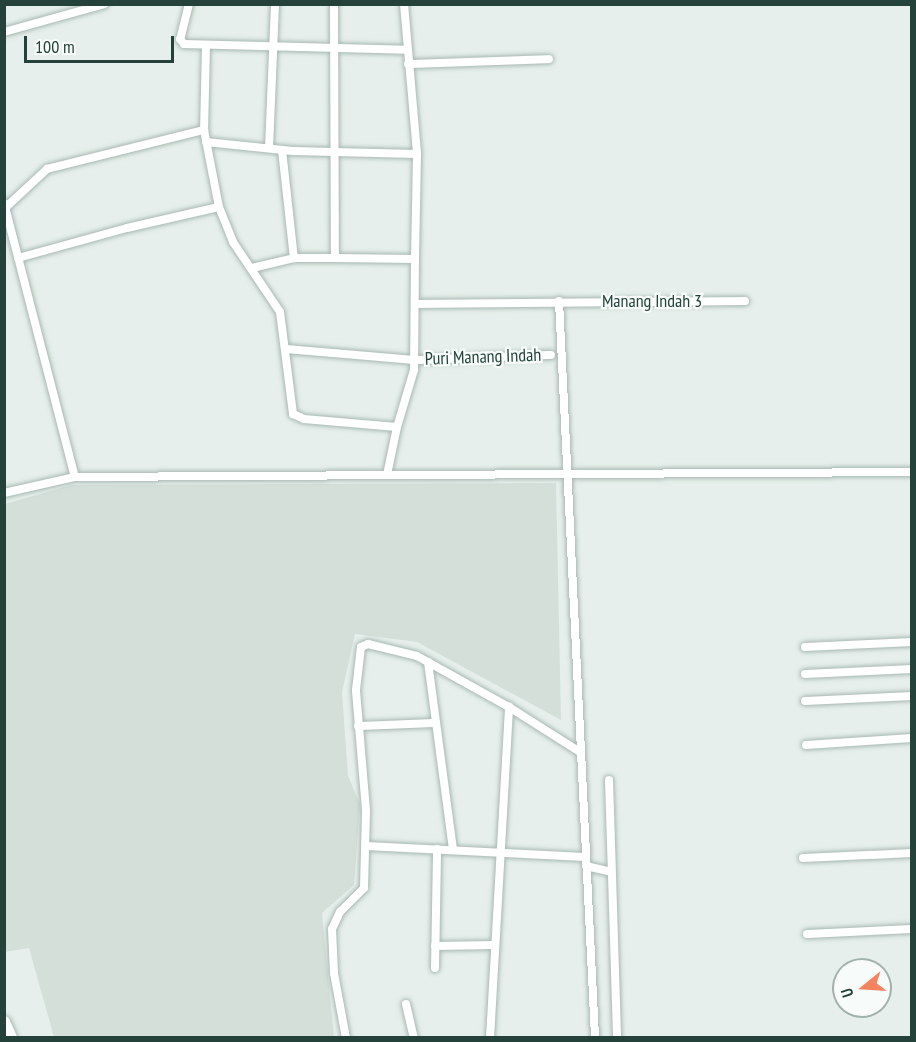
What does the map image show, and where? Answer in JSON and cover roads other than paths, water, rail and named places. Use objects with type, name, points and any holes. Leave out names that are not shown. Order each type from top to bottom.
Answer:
[{"type":"street","points":[[4,32],[104,4]]},
{"type":"street","points":[[189,4],[180,42],[206,45],[406,50]]},
{"type":"street","points":[[269,147],[275,4]]},
{"type":"street","points":[[334,4],[336,152],[334,258]]},
{"type":"street","points":[[387,475],[397,427],[406,405],[415,360],[417,154],[406,50],[404,4]]},
{"type":"street","points":[[206,45],[204,130],[219,207],[233,242],[280,312],[291,409],[296,417],[397,427]]},
{"type":"street","points":[[408,64],[549,59]]},
{"type":"street","points":[[75,477],[5,207],[47,169],[204,130]]},
{"type":"street","points":[[206,142],[282,150],[417,154]]},
{"type":"street","points":[[282,150],[294,258]]},
{"type":"street","points":[[18,258],[127,228],[219,207]]},
{"type":"street","points":[[252,268],[294,258],[416,259]]},
{"type":"street","points":[[559,301],[595,1038]]},
{"type":"street","name":"Manang Indah 3","points":[[415,304],[745,301]]},
{"type":"street","name":"Puri Manang Indah","points":[[286,349],[415,360],[551,355]]},
{"type":"street","points":[[4,493],[75,477],[912,472]]},
{"type":"street","points":[[805,647],[912,642]]},
{"type":"street","points":[[346,1038],[334,973],[332,929],[340,912],[364,888],[366,810],[356,690],[360,650],[363,645],[401,651],[428,662],[509,707],[580,752]]},
{"type":"street","points":[[428,662],[453,849]]},
{"type":"street","points":[[805,674],[912,669]]},
{"type":"street","points":[[805,701],[912,696]]},
{"type":"street","points":[[490,1038],[509,707]]},
{"type":"street","points":[[358,726],[436,723]]},
{"type":"street","points":[[806,745],[912,738]]},
{"type":"street","points":[[609,780],[617,1038]]},
{"type":"street","points":[[366,846],[501,851],[586,862],[611,872]]},
{"type":"street","points":[[435,968],[437,849]]},
{"type":"street","points":[[803,858],[912,853]]},
{"type":"street","points":[[807,934],[912,929]]},
{"type":"street","points":[[435,946],[495,945]]},
{"type":"street","points":[[406,1004],[414,1038]]},
{"type":"street","points":[[4,1022],[11,1038]]}]
